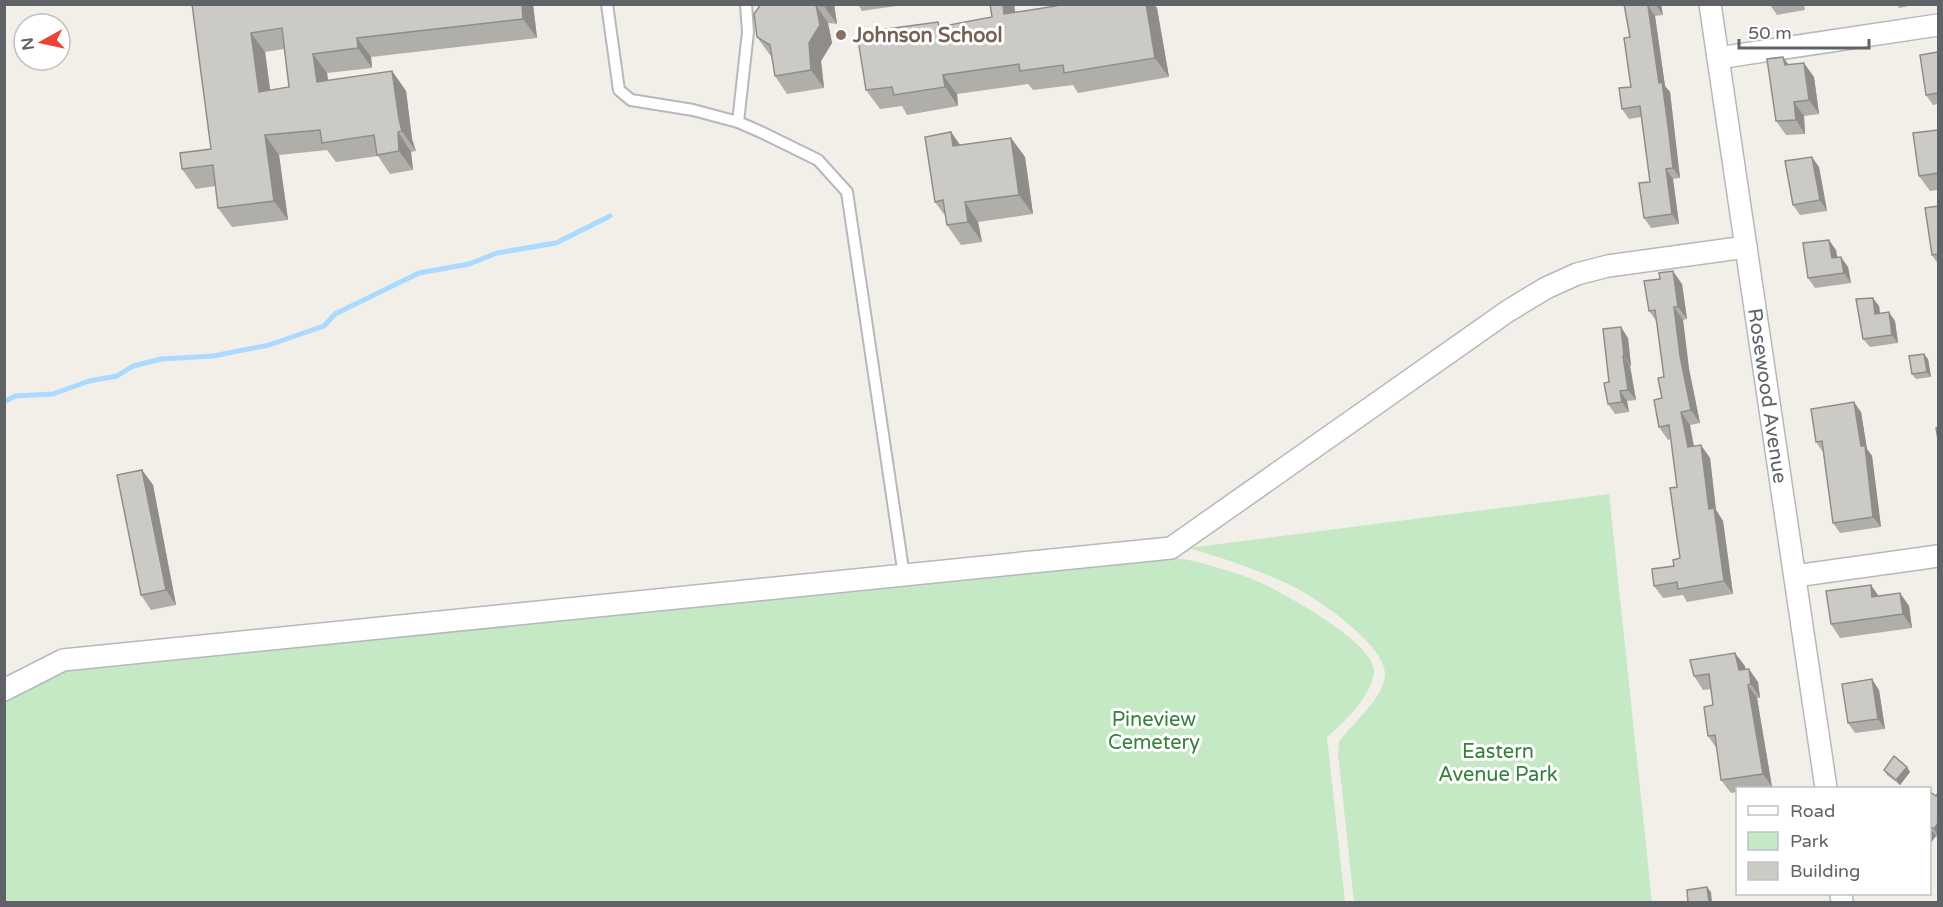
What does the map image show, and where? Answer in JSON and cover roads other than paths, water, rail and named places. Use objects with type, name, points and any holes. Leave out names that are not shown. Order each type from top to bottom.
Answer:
[{"type":"street","name":"Rosewood Avenue","points":[[1710,4],[1826,787]]},
{"type":"street","points":[[1718,58],[1938,25]]},
{"type":"street","points":[[4,690],[63,660],[1171,548],[1508,310],[1546,288],[1577,274],[1608,266],[1746,247]]},
{"type":"street","points":[[1795,576],[1938,556]]},
{"type":"lane","points":[[607,4],[619,90],[631,100],[693,110],[738,122],[818,160],[847,192],[904,576]]},
{"type":"lane","points":[[738,122],[748,32],[746,4]]},
{"type":"waterway","points":[[4,402],[15,396],[53,394],[89,381],[117,376],[133,366],[161,359],[213,356],[269,345],[324,326],[335,314],[419,273],[469,264],[497,253],[556,243],[610,216]]},
{"type":"place","name":"Johnson School","points":[[841,35]]},
{"type":"park label","name":"Pineview Cemetery","points":[[1154,730]]},
{"type":"park label","name":"Eastern Avenue Park","points":[[1498,762]]}]
